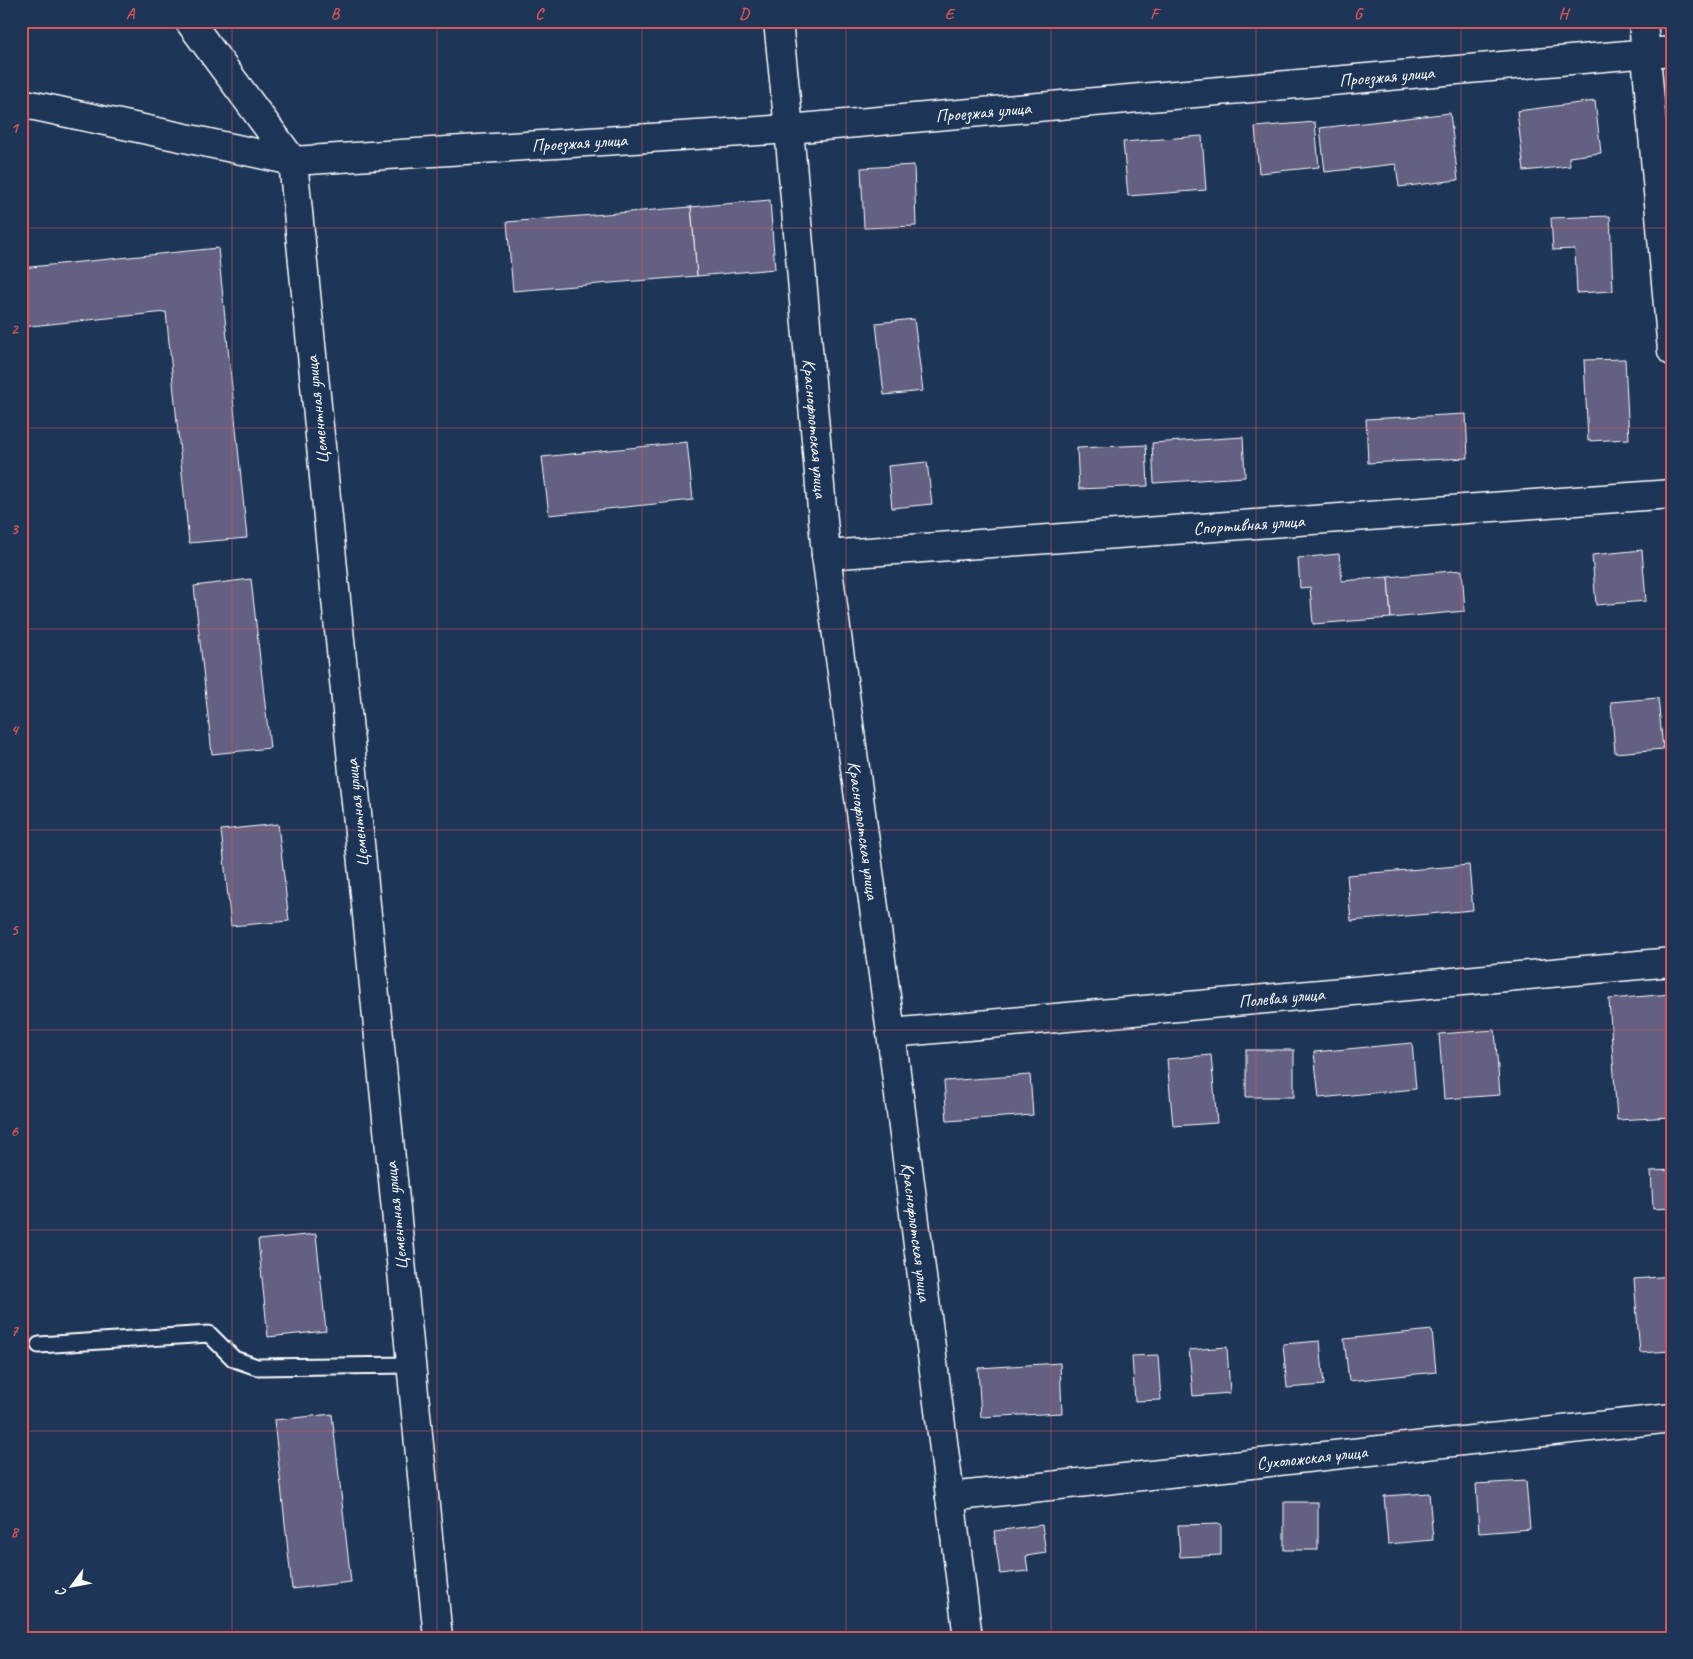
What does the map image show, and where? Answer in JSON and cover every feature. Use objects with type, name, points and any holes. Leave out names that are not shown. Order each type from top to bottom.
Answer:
[{"type":"street","points":[[190,21],[293,161]]},
{"type":"street","name":"Краснофлотская улица","points":[[778,21],[790,129],[826,555],[891,1033],[968,1638]]},
{"type":"street","points":[[1643,21],[1659,52],[1672,351]]},
{"type":"street","name":"Проезжая улица","points":[[21,103],[293,161],[790,129],[1659,52]]},
{"type":"street","name":"Цементная улица","points":[[293,161],[438,1638]]},
{"type":"street","name":"Спортивная улица","points":[[826,555],[1672,494]]},
{"type":"street","name":"Полевая улица","points":[[891,1033],[1672,962]]},
{"type":"street","name":"Сухоложская улица","points":[[950,1497],[1672,1418]]},
{"type":"lane","points":[[38,1345],[209,1334],[234,1359],[257,1368],[411,1365]]},
{"type":"building","points":[[1595,101],[1601,153],[1569,157],[1570,166],[1524,171],[1517,111]]},
{"type":"building","points":[[1450,113],[1458,180],[1399,187],[1396,164],[1325,172],[1320,128]]},
{"type":"building","points":[[1315,122],[1319,167],[1259,173],[1255,127]]},
{"type":"building","points":[[1202,136],[1206,190],[1128,196],[1123,142]]},
{"type":"building","points":[[914,165],[916,226],[864,228],[861,168]]},
{"type":"building","points":[[770,200],[775,269],[697,276],[691,207]]},
{"type":"building","points":[[691,207],[697,276],[513,291],[507,222]]},
{"type":"building","points":[[1610,216],[1613,291],[1577,293],[1575,249],[1553,250],[1551,218]]},
{"type":"building","points":[[218,248],[247,538],[189,543],[166,312],[21,327],[21,268]]},
{"type":"building","points":[[914,319],[923,391],[884,395],[876,323]]},
{"type":"building","points":[[1625,359],[1629,439],[1588,441],[1584,360]]},
{"type":"building","points":[[1466,414],[1468,458],[1368,463],[1366,419]]},
{"type":"building","points":[[1243,437],[1245,477],[1154,483],[1152,443]]},
{"type":"building","points":[[687,442],[693,500],[549,515],[542,457]]},
{"type":"building","points":[[1146,445],[1148,486],[1079,489],[1077,448]]},
{"type":"building","points":[[927,462],[932,504],[892,508],[888,466]]},
{"type":"building","points":[[1642,550],[1646,601],[1596,605],[1592,555]]},
{"type":"building","points":[[1339,554],[1342,581],[1388,577],[1391,618],[1313,624],[1310,587],[1300,588],[1298,558]]},
{"type":"building","points":[[1462,570],[1465,611],[1391,618],[1388,577]]},
{"type":"building","points":[[251,579],[270,748],[212,754],[194,586]]},
{"type":"building","points":[[1658,698],[1663,749],[1615,753],[1611,702]]},
{"type":"building","points":[[278,824],[289,921],[231,926],[221,830]]},
{"type":"building","points":[[1469,865],[1473,910],[1351,921],[1347,875]]},
{"type":"building","points":[[1672,994],[1672,1117],[1617,1120],[1609,999]]},
{"type":"building","points":[[1495,1030],[1500,1095],[1444,1099],[1439,1034]]},
{"type":"building","points":[[1412,1043],[1416,1089],[1319,1098],[1314,1052]]},
{"type":"building","points":[[1246,1050],[1294,1050],[1294,1097],[1246,1097]]},
{"type":"building","points":[[1211,1055],[1217,1123],[1173,1126],[1167,1059]]},
{"type":"building","points":[[1030,1075],[1033,1115],[947,1121],[944,1081]]},
{"type":"building","points":[[1672,1170],[1672,1208],[1653,1209],[1651,1171]]},
{"type":"building","points":[[316,1234],[326,1331],[268,1337],[258,1240]]},
{"type":"building","points":[[1672,1276],[1672,1351],[1640,1353],[1634,1279]]},
{"type":"building","points":[[1432,1330],[1436,1372],[1349,1381],[1344,1339]]},
{"type":"building","points":[[1320,1341],[1324,1385],[1287,1388],[1283,1344]]},
{"type":"building","points":[[1227,1347],[1230,1393],[1193,1396],[1189,1350]]},
{"type":"building","points":[[1158,1355],[1161,1400],[1135,1401],[1132,1356]]},
{"type":"building","points":[[1060,1363],[1062,1413],[981,1417],[978,1368]]},
{"type":"building","points":[[332,1414],[351,1582],[292,1589],[274,1420]]},
{"type":"building","points":[[1526,1481],[1530,1529],[1479,1533],[1476,1484]]},
{"type":"building","points":[[1429,1493],[1433,1540],[1388,1544],[1384,1496]]},
{"type":"building","points":[[1284,1502],[1318,1502],[1318,1550],[1284,1550]]},
{"type":"building","points":[[1221,1524],[1221,1555],[1180,1557],[1178,1525]]},
{"type":"building","points":[[1042,1525],[1046,1553],[1026,1556],[1028,1571],[1000,1574],[994,1531]]}]
